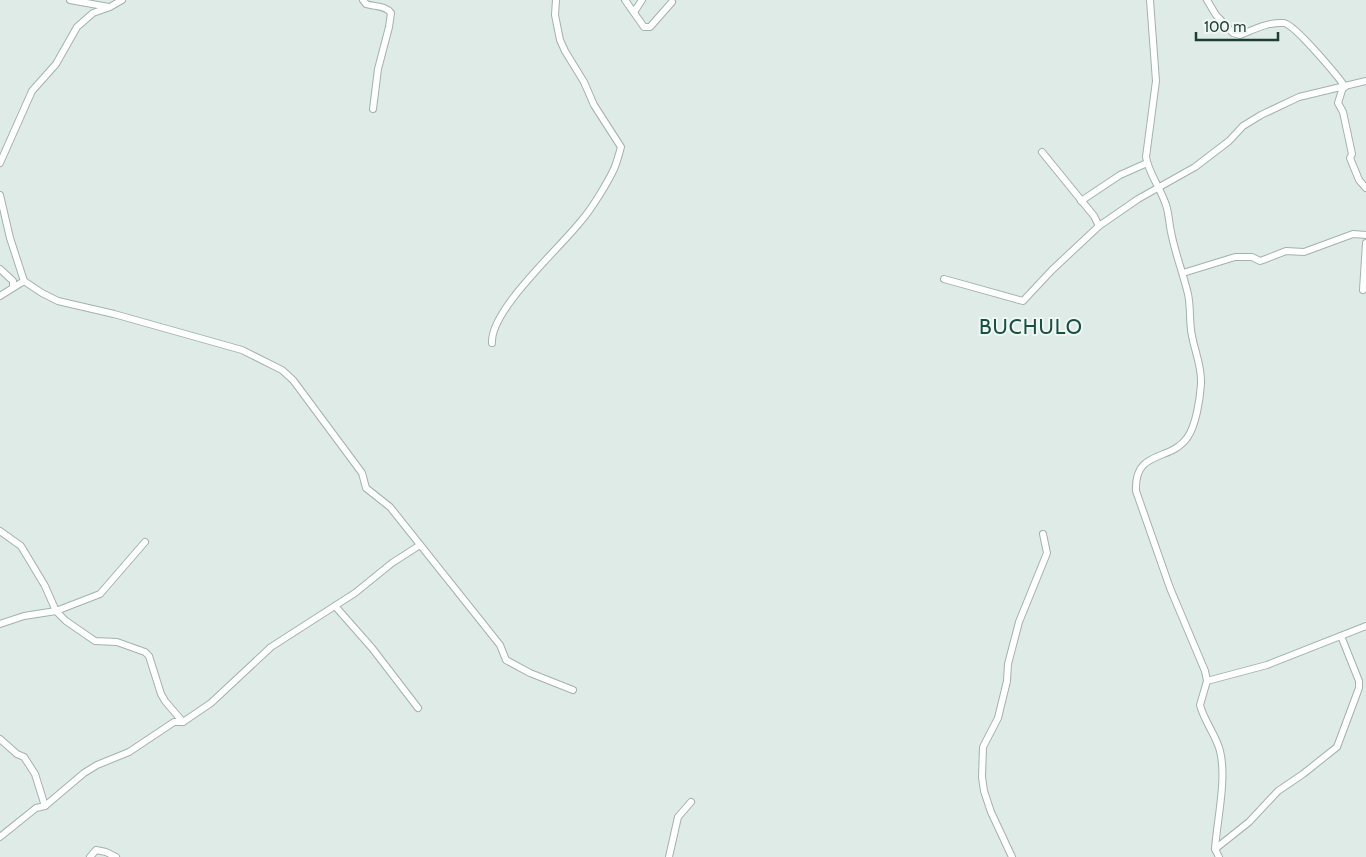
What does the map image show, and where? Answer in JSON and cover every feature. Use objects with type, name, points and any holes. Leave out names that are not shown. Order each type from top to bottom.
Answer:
[{"type":"street","points":[[70,0],[110,7]]},
{"type":"street","points":[[0,163],[32,91],[56,64],[77,27],[93,13],[122,0]]},
{"type":"street","points":[[363,0],[366,4],[382,7],[391,13],[378,69],[373,109]]},
{"type":"street","points":[[492,343],[492,334],[519,290],[583,220],[614,168],[621,147],[594,105],[584,82],[560,40],[555,15],[556,0]]},
{"type":"street","points":[[626,0],[644,27],[650,27],[672,2]]},
{"type":"street","points":[[634,12],[642,0]]},
{"type":"street","points":[[1151,0],[1156,81],[1146,157],[1167,208],[1171,232],[1188,296],[1192,337],[1201,369],[1201,384],[1193,429],[1186,440],[1179,446],[1149,459],[1137,474],[1136,491],[1170,588],[1205,671],[1207,681],[1200,705],[1214,734],[1220,753],[1222,776],[1214,849],[1219,857]]},
{"type":"street","points":[[1207,0],[1216,15],[1236,34],[1240,35],[1271,22],[1287,24],[1333,69],[1344,87]]},
{"type":"street","points":[[944,279],[1022,301],[1099,226],[1138,199],[1195,167],[1229,141],[1243,126],[1299,97],[1366,81]]},
{"type":"street","points":[[1344,87],[1338,103],[1344,118],[1352,154],[1350,158],[1359,180],[1366,188]]},
{"type":"street","points":[[1042,152],[1094,216],[1099,226]]},
{"type":"street","points":[[1081,201],[1120,175],[1147,163]]},
{"type":"street","points":[[0,195],[10,238],[24,281],[42,293],[58,301],[114,314],[242,350],[282,370],[293,380],[362,473],[366,488],[390,507],[500,645],[506,660],[530,673],[573,690]]},
{"type":"street","points":[[1182,272],[1201,266],[1208,266],[1235,256],[1252,257],[1260,261],[1286,251],[1304,252],[1352,234],[1366,236]]},
{"type":"street","points":[[1363,290],[1366,243]]},
{"type":"street","points":[[0,269],[12,281],[13,287]]},
{"type":"street","points":[[0,296],[24,281]]},
{"type":"street","points":[[0,531],[21,546],[45,586],[56,610],[72,625],[95,641],[117,642],[145,652],[150,660],[164,702],[183,722]]},
{"type":"street","points":[[1012,857],[991,812],[984,791],[982,777],[983,747],[998,718],[1007,681],[1008,664],[1019,622],[1047,553],[1044,534]]},
{"type":"street","points":[[0,624],[24,616],[56,610],[100,594],[145,542]]},
{"type":"street","points":[[0,837],[36,808],[45,806],[97,764],[129,752],[174,722],[183,722],[211,702],[271,647],[335,606],[420,545]]},
{"type":"street","points":[[335,606],[372,648],[418,708]]},
{"type":"street","points":[[1207,681],[1267,665],[1366,626]]},
{"type":"street","points":[[1214,849],[1249,822],[1278,791],[1309,770],[1338,744],[1360,681],[1341,636]]},
{"type":"street","points":[[0,739],[17,754],[24,757],[35,774],[45,806]]},
{"type":"street","points":[[669,857],[678,817],[691,802]]},
{"type":"street","points":[[90,857],[96,850],[116,857]]},
{"type":"district","name":"BUCHULO","points":[[1031,327]]}]
